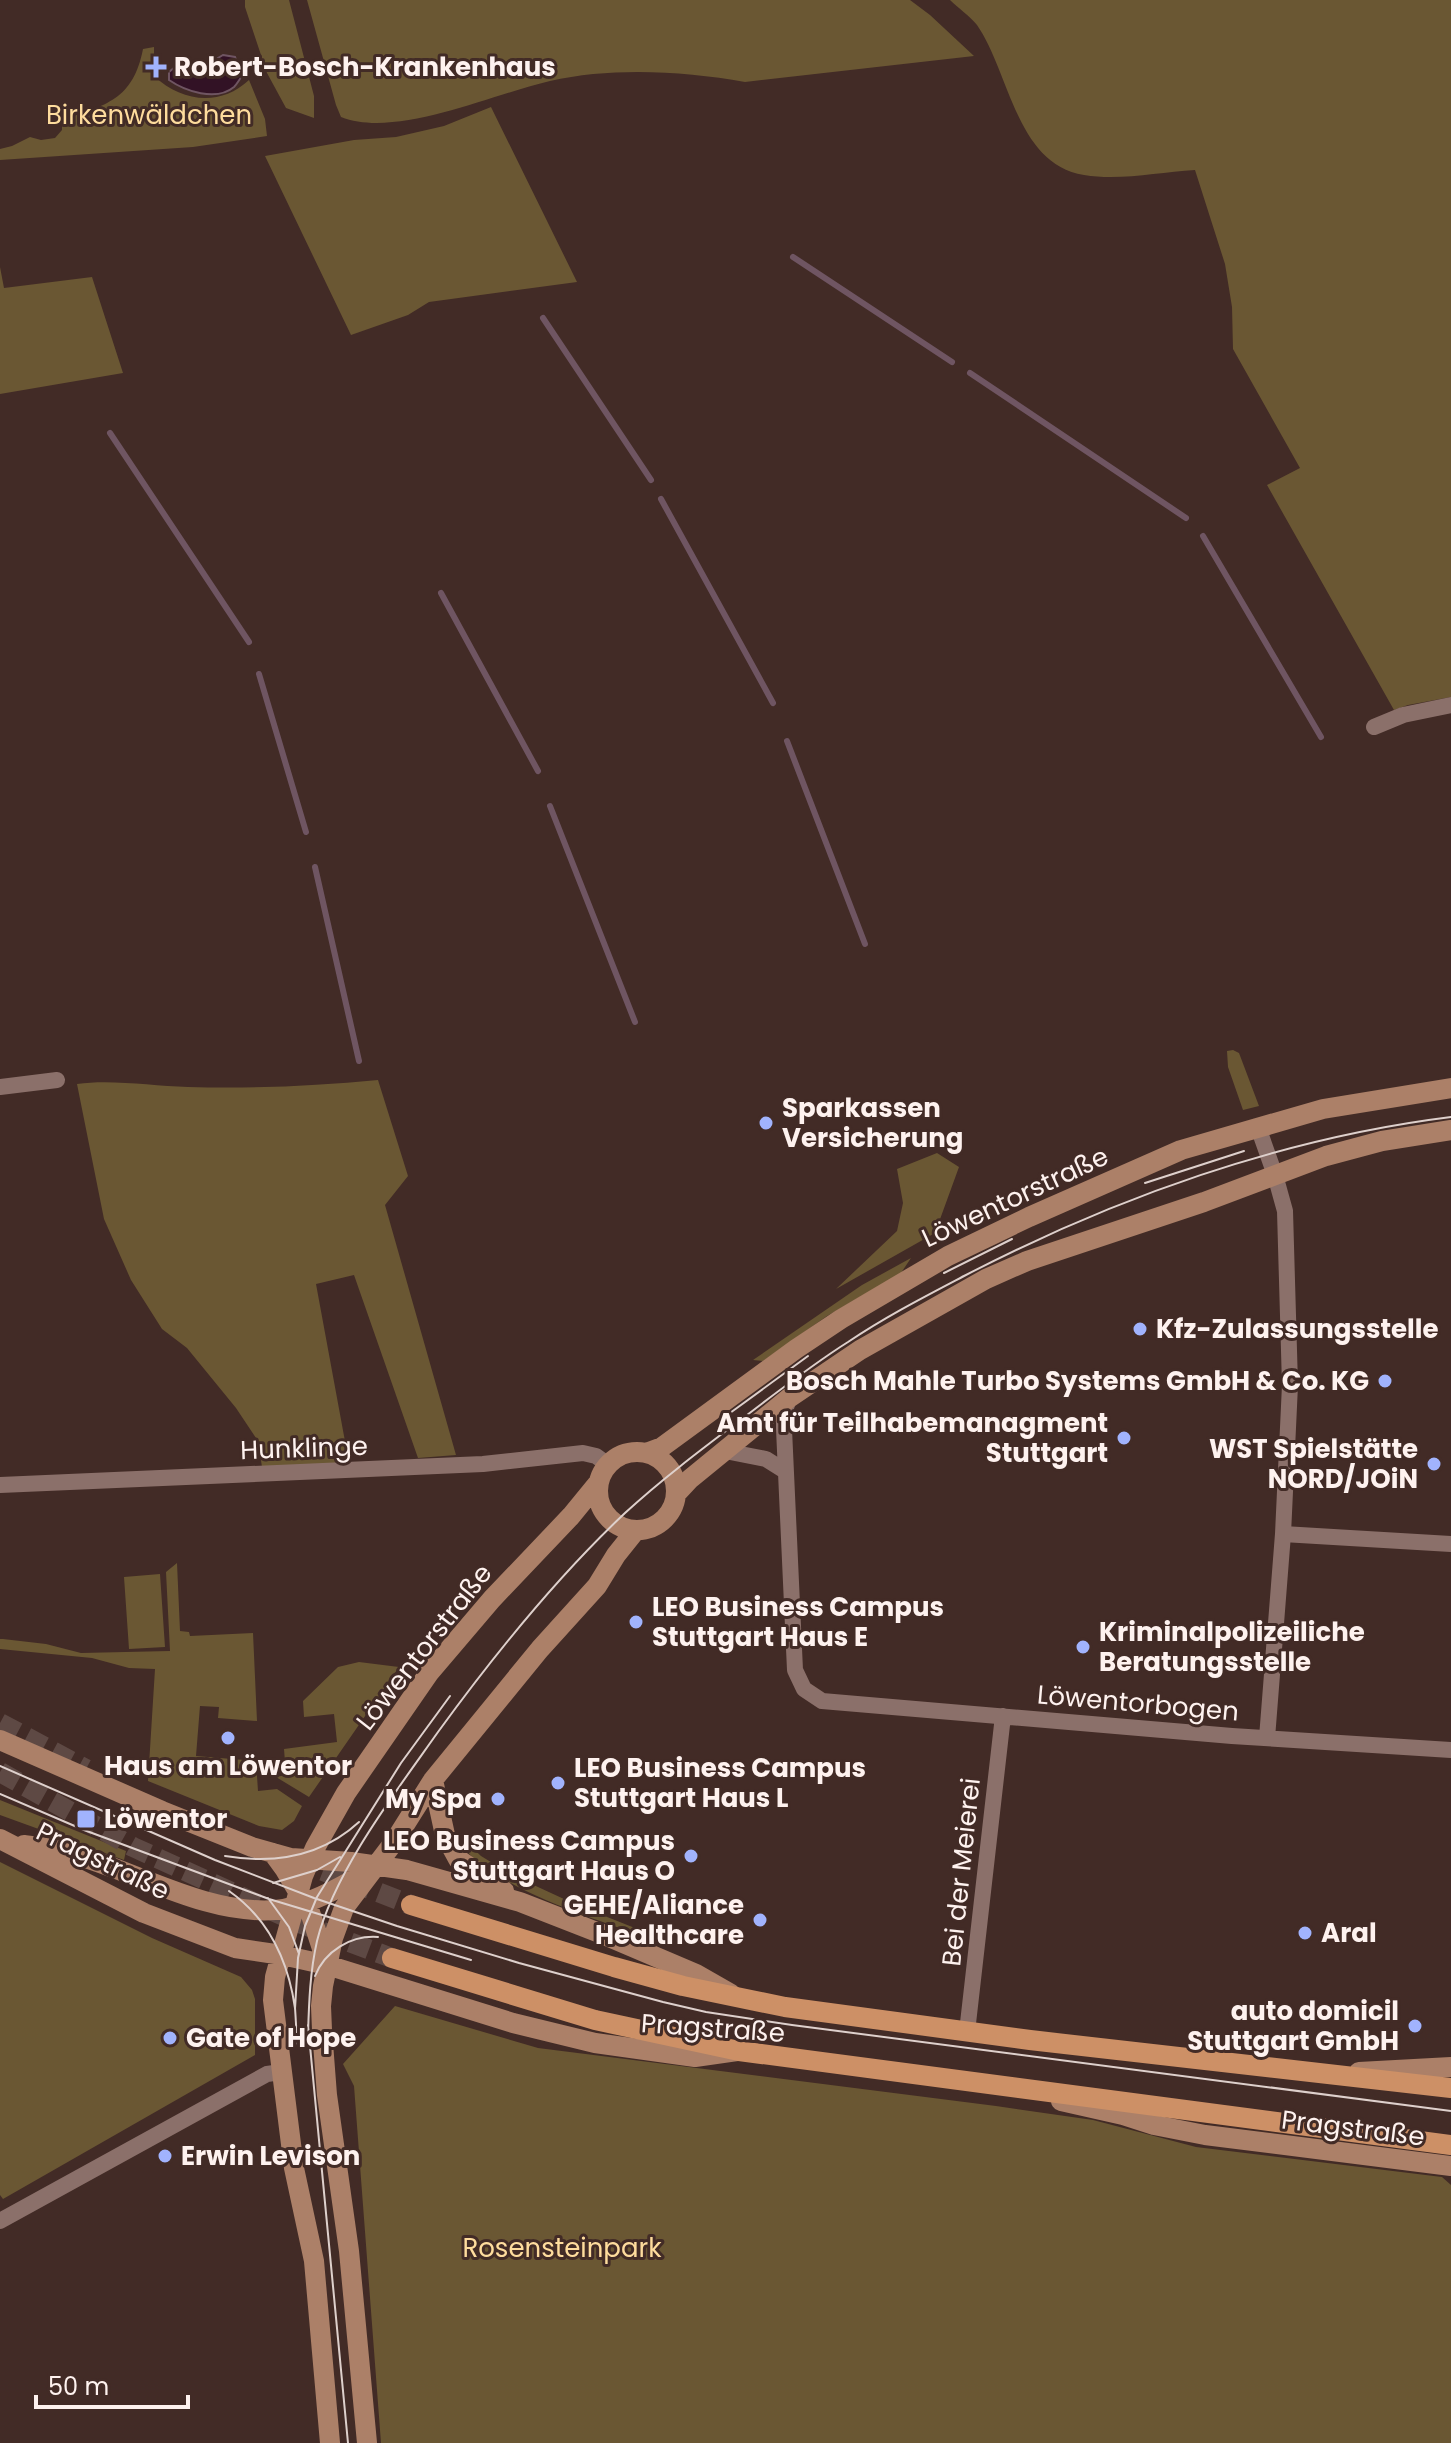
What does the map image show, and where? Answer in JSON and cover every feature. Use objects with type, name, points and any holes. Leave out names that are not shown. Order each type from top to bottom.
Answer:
[{"type":"main road","name":"Löwentorstraße","points":[[330,2443],[314,2261],[294,2168],[273,2000],[275,1977],[310,1859],[346,1793],[429,1673],[492,1599],[571,1516],[618,1456],[632,1452],[646,1453],[662,1447],[830,1327],[893,1287],[948,1256],[1054,1205],[1181,1150],[1323,1109],[1451,1088]]},
{"type":"main road","points":[[676,1494],[789,1398],[860,1350],[986,1279],[1027,1261],[1326,1156],[1382,1141],[1451,1130]]},
{"type":"main road","points":[[603,1474],[598,1501],[607,1516],[625,1528],[636,1530],[650,1527],[663,1520],[676,1494],[672,1474],[666,1464],[646,1453]]},
{"type":"main road","points":[[367,2443],[349,2251],[327,2095],[321,2006],[333,1938],[344,1908],[394,1842],[433,1780],[540,1649],[597,1586],[636,1530]]},
{"type":"main road","name":"Pragstraße","points":[[0,1740],[162,1811],[273,1853],[423,1874],[520,1902],[696,1974],[749,2001]]},
{"type":"main road","points":[[433,1780],[445,1835],[458,1859],[520,1902]]},
{"type":"main road","points":[[2,1840],[72,1853],[164,1887],[226,1906],[252,1910],[299,1900],[355,1879],[376,1865]]},
{"type":"main road","name":"Pragstraße","points":[[2,1840],[100,1892],[235,1948],[327,1965],[513,2023],[604,2045],[695,2057],[739,2051],[975,2081],[1205,2135],[1451,2166]]},
{"type":"main road","points":[[273,1853],[299,1900],[310,1912],[327,1965]]},
{"type":"main road","name":"Pragstraße","points":[[411,1905],[614,1967],[749,2001],[830,2015],[1326,2074],[1451,2067]]},
{"type":"main road","points":[[392,1958],[595,2020],[739,2051]]},
{"type":"main road","points":[[1326,2074],[1451,2088]]},
{"type":"main road","points":[[975,2081],[1451,2145]]},
{"type":"street","points":[[1374,727],[1403,715],[1451,705]]},
{"type":"street","points":[[0,1087],[57,1080]]},
{"type":"street","name":"Löwentorbogen","points":[[789,1398],[784,1414],[785,1471],[795,1670],[804,1689],[822,1701],[1267,1738],[1283,1534],[1290,1385],[1285,1211],[1258,1127]]},
{"type":"street","points":[[725,1451],[766,1459],[785,1471]]},
{"type":"street","name":"Hunklinge","points":[[0,1485],[483,1464],[583,1453],[596,1456],[603,1474]]},
{"type":"street","points":[[1283,1534],[1451,1544]]},
{"type":"street","name":"Bei der Meierei","points":[[967,2032],[1003,1716]]},
{"type":"street","points":[[1267,1738],[1451,1750]]},
{"type":"street","points":[[0,2221],[267,2074],[281,2072]]},
{"type":"green space","points":[[245,0],[289,0],[314,96],[314,118],[286,108],[267,73]]},
{"type":"green space","points":[[307,0],[910,0],[974,56],[745,82],[672,73],[598,74],[550,81],[416,119],[363,122],[341,117]]},
{"type":"green space","points":[[950,0],[1451,0],[1451,697],[1394,710],[1267,485],[1300,468],[1233,349],[1232,307],[1225,264],[1195,170],[1111,177],[1084,175],[1061,167],[1043,154],[1029,135],[977,25]]},
{"type":"green space","name":"Birkenwäldchen","points":[[154,47],[154,76],[189,96],[201,98],[226,94],[249,80],[265,119],[267,136],[193,147],[0,160],[0,149],[30,137],[41,140],[55,138],[62,130],[62,120],[115,98],[132,80],[143,49]]},
{"type":"green space","points":[[491,107],[577,282],[429,302],[408,315],[351,335],[265,156],[354,140],[396,137],[444,126]]},
{"type":"green space","points":[[0,267],[4,288],[92,277],[123,373],[0,394]]},
{"type":"green space","points":[[1227,1051],[1239,1053],[1259,1106],[1243,1110],[1228,1067]]},
{"type":"green space","points":[[378,1080],[408,1176],[385,1205],[456,1455],[418,1458],[354,1275],[316,1284],[349,1463],[262,1467],[258,1441],[236,1408],[187,1348],[162,1329],[131,1280],[104,1219],[77,1084],[118,1082],[236,1088]]},
{"type":"green space","points":[[937,1153],[959,1167],[935,1233],[836,1289],[897,1231],[903,1203],[897,1169]]},
{"type":"green space","points":[[911,1258],[901,1273],[827,1316],[763,1361],[753,1360],[862,1285]]},
{"type":"green space","points":[[177,1563],[180,1631],[189,1632],[190,1636],[253,1633],[257,1721],[218,1718],[219,1707],[200,1706],[196,1756],[256,1761],[258,1791],[277,1789],[302,1806],[294,1821],[282,1830],[259,1826],[148,1781],[155,1669],[129,1668],[92,1658],[0,1649],[0,1639],[3,1639],[46,1644],[81,1653],[170,1651],[166,1572]]},
{"type":"green space","points":[[160,1574],[165,1647],[129,1649],[124,1577]]},
{"type":"green space","points":[[359,1662],[399,1667],[309,1797],[276,1777],[286,1775],[284,1749],[337,1742],[334,1714],[304,1717],[303,1701],[338,1667]]},
{"type":"green space","points":[[0,1800],[126,1851],[124,1860],[0,1815]]},
{"type":"green space","points":[[462,1838],[481,1856],[512,1875],[660,1938],[659,1942],[520,1888],[473,1857],[457,1839]]},
{"type":"green space","points":[[0,1862],[152,1938],[241,1977],[255,1999],[255,2055],[3,2199],[0,2195]]},
{"type":"green space","name":"Rosensteinpark","points":[[395,2006],[538,2048],[996,2106],[1093,2120],[1196,2147],[1442,2177],[1451,2185],[1451,2443],[381,2443],[354,2086],[343,2064]]},
{"type":"shaded area","points":[[223,55],[235,57],[242,76],[227,91],[201,93],[169,80],[169,72],[175,67],[203,67]]},
{"type":"waterway","points":[[793,257],[952,362]]},
{"type":"waterway","points":[[543,318],[651,480]]},
{"type":"waterway","points":[[970,373],[1186,518]]},
{"type":"waterway","points":[[110,433],[249,642]]},
{"type":"waterway","points":[[661,499],[773,703]]},
{"type":"waterway","points":[[1203,536],[1321,737]]},
{"type":"waterway","points":[[441,593],[538,771]]},
{"type":"waterway","points":[[259,674],[306,832]]},
{"type":"waterway","points":[[787,741],[865,944]]},
{"type":"waterway","points":[[550,806],[635,1022]]},
{"type":"waterway","points":[[315,867],[359,1061]]},
{"type":"tunnel","points":[[0,1723],[86,1769]]},
{"type":"tunnel","points":[[0,1772],[133,1847],[299,1923],[392,1958]]},
{"type":"tunnel","points":[[295,1860],[411,1905]]},
{"type":"tram line","points":[[308,2034],[311,1976],[317,1941],[337,1887],[368,1832],[438,1732],[526,1618],[599,1538],[669,1475],[797,1377],[862,1333],[1021,1248],[1139,1197],[1262,1156],[1325,1140],[1451,1117]]},
{"type":"tram line","points":[[1145,1183],[1244,1151]]},
{"type":"tram line","points":[[944,1273],[1012,1239]]},
{"type":"tram line","points":[[730,1413],[808,1356]]},
{"type":"tram line","points":[[295,2009],[298,1958],[305,1926],[317,1897],[401,1763],[450,1696]]},
{"type":"tram line","points":[[0,1766],[215,1860],[314,1898],[519,1963],[663,2002],[792,2025],[1451,2111]]},
{"type":"tram line","points":[[0,1794],[84,1830],[269,1899],[471,1960]]},
{"type":"tram line","points":[[225,1856],[261,1859],[296,1855],[329,1843],[359,1822]]},
{"type":"tram line","points":[[273,1883],[317,1870],[340,1857]]},
{"type":"tram line","points":[[229,1891],[255,1914],[282,1957],[292,1990],[298,2045]]},
{"type":"tram line","points":[[268,1898],[289,1927],[299,1954]]},
{"type":"tram line","points":[[315,1976],[325,1959],[340,1946],[358,1939],[378,1937]]},
{"type":"tram line","points":[[308,2025],[348,2443]]},
{"type":"place","name":"Robert-Bosch-Krankenhaus","points":[[156,67]]},
{"type":"place","name":"Sparkassen Versicherung","points":[[766,1123]]},
{"type":"place","name":"Kfz-Zulassungsstelle","points":[[1140,1329]]},
{"type":"place","name":"Bosch Mahle Turbo Systems GmbH & Co. KG","points":[[1385,1381]]},
{"type":"place","name":"Amt für Teilhabemanagment Stuttgart","points":[[1124,1438]]},
{"type":"place","name":"WST Spielstätte NORD/JOiN","points":[[1434,1464]]},
{"type":"place","name":"LEO Business Campus Stuttgart Haus E","points":[[636,1622]]},
{"type":"place","name":"Kriminalpolizeiliche Beratungsstelle","points":[[1083,1647]]},
{"type":"place","name":"Haus am Löwentor","points":[[228,1738]]},
{"type":"place","name":"LEO Business Campus Stuttgart Haus L","points":[[558,1783]]},
{"type":"place","name":"My Spa","points":[[498,1799]]},
{"type":"place","name":"Löwentor","points":[[86,1819]]},
{"type":"place","name":"LEO Business Campus Stuttgart Haus O","points":[[691,1856]]},
{"type":"place","name":"GEHE/Aliance Healthcare","points":[[760,1920]]},
{"type":"place","name":"Aral","points":[[1305,1933]]},
{"type":"place","name":"auto domicil Stuttgart GmbH","points":[[1415,2026]]},
{"type":"place","name":"Gate of Hope","points":[[170,2038]]},
{"type":"place","name":"Erwin Levison","points":[[165,2156]]}]
